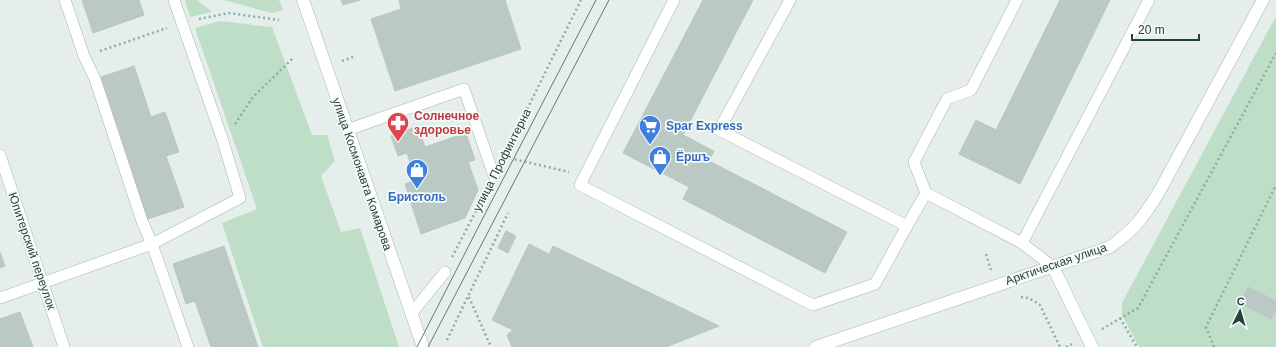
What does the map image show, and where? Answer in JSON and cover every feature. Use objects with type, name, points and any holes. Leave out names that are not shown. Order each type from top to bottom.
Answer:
[{"type":"street","name":"улица Космонавта Комарова","points":[[303,0],[423,347]]},
{"type":"street","name":"Арктическая улица","points":[[816,347],[1053,267],[1110,246],[1128,234],[1144,216],[1159,192],[1263,0]]},
{"type":"street","points":[[1053,267],[1092,347]]},
{"type":"lane","points":[[65,0],[84,56],[95,80],[142,221],[152,244],[188,347]]},
{"type":"lane","points":[[0,298],[152,244],[240,198],[223,141],[174,0]]},
{"type":"lane","points":[[674,0],[580,185],[813,305],[875,284],[926,193]]},
{"type":"lane","points":[[790,0],[719,130],[907,226]]},
{"type":"lane","points":[[1017,0],[971,90],[947,99],[914,162],[926,193],[1022,243],[1053,267]]},
{"type":"lane","points":[[1022,243],[1149,0]]},
{"type":"lane","points":[[347,130],[464,89],[494,176]]},
{"type":"lane","name":"Юпитерский переулок","points":[[0,155],[64,347]]},
{"type":"lane","points":[[411,314],[445,272]]},
{"type":"path","name":"улица Профинтерна","points":[[581,0],[504,156],[585,176]]},
{"type":"path","points":[[1137,347],[1120,318],[1138,308],[1276,53]]},
{"type":"path","points":[[223,141],[253,97],[293,58]]},
{"type":"path","name":"улица Профинтерна","points":[[445,272],[494,176]]},
{"type":"path","points":[[1214,347],[1206,328],[1276,185]]},
{"type":"path","points":[[447,340],[508,213]]},
{"type":"path","points":[[986,254],[996,285]]},
{"type":"path","points":[[469,296],[491,347]]},
{"type":"path","points":[[1018,296],[1029,298],[1040,305],[1060,347]]},
{"type":"green space","points":[[185,0],[197,0],[212,12],[190,17]]},
{"type":"green space","points":[[224,0],[279,0],[283,10],[271,13]]},
{"type":"green space","points":[[1276,16],[1276,347],[1139,347],[1122,315],[1122,303]]},
{"type":"green space","points":[[220,21],[272,27],[312,135],[327,135],[335,161],[321,176],[341,232],[360,228],[399,347],[263,347],[222,223],[257,209],[195,28]]},
{"type":"building","points":[[82,0],[139,0],[144,15],[93,33]]},
{"type":"building","points":[[341,0],[360,0],[343,5]]},
{"type":"building","points":[[399,0],[505,0],[521,49],[395,91],[371,19],[401,9]]},
{"type":"building","points":[[703,0],[753,0],[683,135],[714,151],[709,161],[847,232],[825,273],[683,199],[689,187],[623,153]]},
{"type":"building","points":[[1060,0],[1110,0],[1020,184],[959,154],[976,120],[996,130]]},
{"type":"building","points":[[134,66],[151,117],[165,112],[179,152],[166,156],[184,207],[142,221],[95,79]]},
{"type":"building","points":[[418,126],[425,147],[466,133],[475,160],[468,162],[478,190],[465,218],[421,234],[405,184],[416,180],[407,153],[398,156],[391,136]]},
{"type":"building","points":[[506,231],[516,236],[508,253],[498,248]]},
{"type":"building","points":[[529,244],[549,254],[553,246],[719,326],[666,347],[512,347],[507,335],[513,330],[492,320]]},
{"type":"building","points":[[224,246],[258,347],[211,347],[195,301],[186,304],[173,264]]},
{"type":"building","points":[[0,252],[5,266],[0,268]]},
{"type":"building","points":[[1248,287],[1276,301],[1276,310],[1271,319],[1240,303]]},
{"type":"building","points":[[20,312],[33,347],[0,347],[0,319]]},
{"type":"tram line","points":[[417,347],[596,0]]},
{"type":"tram line","points":[[428,347],[609,0]]},
{"type":"place","name":"Солнечное здоровье","points":[[398,142]]},
{"type":"place","name":"Spar Express","points":[[650,146]]},
{"type":"place","name":"Ёршъ","points":[[660,176]]},
{"type":"place","name":"Бристоль","points":[[417,190]]}]
